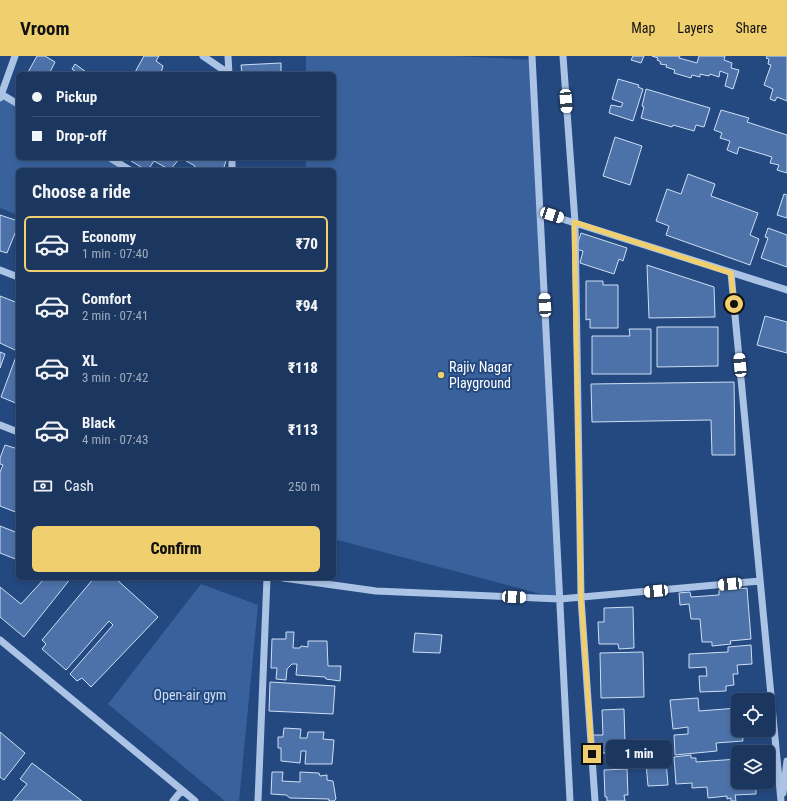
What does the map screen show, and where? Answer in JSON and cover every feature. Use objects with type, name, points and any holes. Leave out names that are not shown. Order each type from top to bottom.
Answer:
[{"type":"street","points":[[15,56],[1,96],[16,103]]},
{"type":"street","points":[[203,56],[227,72]]},
{"type":"street","points":[[228,56],[228,72]]},
{"type":"street","points":[[532,56],[570,801]]},
{"type":"street","points":[[563,56],[574,222],[581,598],[595,801]]},
{"type":"street","points":[[113,160],[127,168]]},
{"type":"street","points":[[540,212],[787,290]]},
{"type":"street","points":[[0,270],[16,277]]},
{"type":"street","points":[[731,273],[781,801]]},
{"type":"street","points":[[0,425],[16,431]]},
{"type":"street","points":[[258,801],[267,580]]},
{"type":"street","points":[[297,580],[376,591],[560,600],[760,581]]},
{"type":"street","points":[[0,640],[195,801]]},
{"type":"street","points":[[781,801],[787,761]]},
{"type":"street","points":[[173,801],[182,790]]},
{"type":"green space","name":"Rajiv Nagar Playground","points":[[306,56],[455,56],[533,60],[560,599],[336,540],[336,168],[306,168],[306,160],[336,160],[336,72],[306,72]]},
{"type":"green space","points":[[0,98],[16,103],[16,160],[113,160],[127,168],[16,168],[16,214],[0,208]]},
{"type":"green space","name":"Open-air gym","points":[[201,584],[258,605],[239,801],[225,801],[108,704]]},
{"type":"building","points":[[37,56],[45,56],[55,62],[50,72],[28,72]]},
{"type":"building","points":[[144,56],[159,56],[156,61],[163,66],[161,72],[135,72]]},
{"type":"building","points":[[633,56],[644,56],[641,63],[631,60]]},
{"type":"building","points":[[652,56],[680,56],[679,58],[697,63],[699,56],[725,56],[724,60],[732,63],[731,68],[739,70],[733,89],[725,86],[728,74],[720,71],[719,77],[710,74],[709,76],[700,74],[700,77],[692,75],[691,78],[674,73],[675,70],[666,67],[667,65],[660,64],[661,62],[657,60],[658,58]]},
{"type":"building","points":[[767,56],[787,56],[787,101],[777,97],[775,101],[770,99],[773,89],[764,85],[771,65],[768,64],[769,59],[766,58]]},
{"type":"building","points":[[281,63],[281,72],[242,72],[241,65]]},
{"type":"building","points":[[75,64],[86,72],[76,72],[72,69]]},
{"type":"building","points":[[618,79],[639,85],[638,87],[643,89],[633,121],[609,113],[611,105],[621,107],[623,103],[612,99]]},
{"type":"building","points":[[646,89],[710,108],[704,127],[696,125],[694,131],[673,125],[672,127],[641,118]]},
{"type":"building","points":[[721,110],[749,118],[747,122],[787,135],[787,173],[777,170],[779,165],[770,163],[772,157],[739,147],[737,154],[727,150],[730,141],[720,138],[722,133],[714,130]]},
{"type":"building","points":[[615,137],[642,146],[630,185],[603,176]]},
{"type":"building","points":[[178,160],[172,168],[166,168],[154,161],[149,168],[143,168],[131,161]]},
{"type":"building","points":[[184,160],[226,160],[224,168],[194,168],[195,166]]},
{"type":"building","points":[[688,174],[715,184],[711,196],[758,213],[750,235],[759,239],[750,265],[666,235],[669,226],[656,221],[667,189],[681,194]]},
{"type":"building","points":[[784,194],[787,195],[787,218],[777,215]]},
{"type":"building","points":[[0,215],[16,220],[16,231],[7,253],[0,251]]},
{"type":"building","points":[[768,228],[787,235],[787,267],[761,258],[768,238],[765,237]]},
{"type":"building","points":[[581,233],[627,248],[623,261],[619,259],[614,274],[580,263],[583,251],[576,249]]},
{"type":"building","points":[[647,265],[714,287],[715,317],[649,318]]},
{"type":"building","points":[[586,281],[603,281],[603,285],[618,285],[618,328],[590,328],[590,319],[586,320]]},
{"type":"building","points":[[0,296],[16,302],[16,348],[15,350],[0,343]]},
{"type":"building","points":[[765,316],[787,322],[787,353],[757,345]]},
{"type":"building","points":[[657,327],[718,327],[718,366],[657,367]]},
{"type":"building","points":[[629,329],[651,329],[651,374],[592,374],[592,336],[630,336]]},
{"type":"building","points":[[0,352],[5,354],[0,368]]},
{"type":"building","points":[[16,357],[16,403],[1,397]]},
{"type":"building","points":[[734,382],[735,455],[712,455],[711,420],[592,422],[591,384]]},
{"type":"building","points":[[5,445],[16,448],[16,512],[0,506],[0,472],[3,465],[0,464],[0,458]]},
{"type":"building","points":[[0,526],[16,532],[16,559],[0,553]]},
{"type":"building","points":[[43,580],[69,580],[24,637],[0,617],[0,587],[21,604]]},
{"type":"building","points":[[92,580],[117,580],[158,617],[91,687],[82,678],[77,681],[70,674],[113,625],[109,621],[66,670],[42,649],[46,644],[42,640]]},
{"type":"building","points":[[747,588],[751,639],[730,641],[731,644],[712,646],[712,642],[702,642],[700,619],[691,619],[689,604],[680,605],[679,593],[690,592],[691,597],[719,595],[719,590]]},
{"type":"building","points":[[633,607],[634,648],[619,649],[618,644],[599,644],[598,622],[604,622],[604,608]]},
{"type":"building","points":[[286,632],[294,632],[293,648],[300,648],[301,646],[308,647],[308,641],[327,641],[328,666],[341,666],[340,681],[326,679],[325,677],[296,675],[297,664],[292,664],[287,669],[286,680],[276,679],[277,668],[271,668],[272,639],[286,639]]},
{"type":"building","points":[[415,633],[442,635],[440,653],[413,652]]},
{"type":"building","points":[[751,645],[752,664],[737,665],[738,674],[733,674],[734,685],[726,686],[726,691],[700,692],[699,676],[707,676],[706,667],[689,668],[689,654],[728,652],[728,647]]},
{"type":"building","points":[[643,652],[644,697],[601,698],[600,653]]},
{"type":"building","points":[[270,682],[335,686],[333,714],[269,711]]},
{"type":"building","points":[[698,698],[699,711],[731,709],[731,737],[743,737],[743,741],[716,743],[717,751],[675,755],[674,735],[688,734],[688,727],[673,729],[670,700]]},
{"type":"building","points":[[624,709],[625,744],[606,745],[606,753],[594,753],[593,735],[603,735],[602,710]]},
{"type":"building","points":[[284,728],[301,729],[300,738],[307,738],[308,732],[324,732],[323,739],[334,740],[332,764],[305,764],[306,751],[301,751],[300,763],[281,761],[281,748],[278,748],[278,737],[283,737]]},
{"type":"building","points":[[0,732],[25,753],[4,780],[0,777]]},
{"type":"building","points":[[691,755],[691,758],[696,758],[696,762],[731,760],[731,789],[756,789],[756,794],[735,795],[736,801],[731,801],[731,798],[727,799],[727,796],[708,798],[707,787],[692,788],[692,783],[676,784],[674,757]]},
{"type":"building","points":[[666,761],[668,785],[648,786],[646,763]]},
{"type":"building","points":[[32,763],[82,801],[13,801],[27,784],[20,779]]},
{"type":"building","points":[[627,769],[628,795],[624,795],[625,801],[607,801],[607,797],[605,797],[604,770]]},
{"type":"building","points":[[272,772],[283,772],[282,781],[300,782],[300,772],[319,773],[320,776],[327,775],[327,780],[333,781],[336,799],[334,801],[329,801],[329,799],[290,798],[286,795],[271,794]]},
{"type":"place","name":"Rajiv Nagar Playground","points":[[441,375]]},
{"type":"route","points":[[592,754],[581,598],[574,222],[731,273],[734,304]]}]
